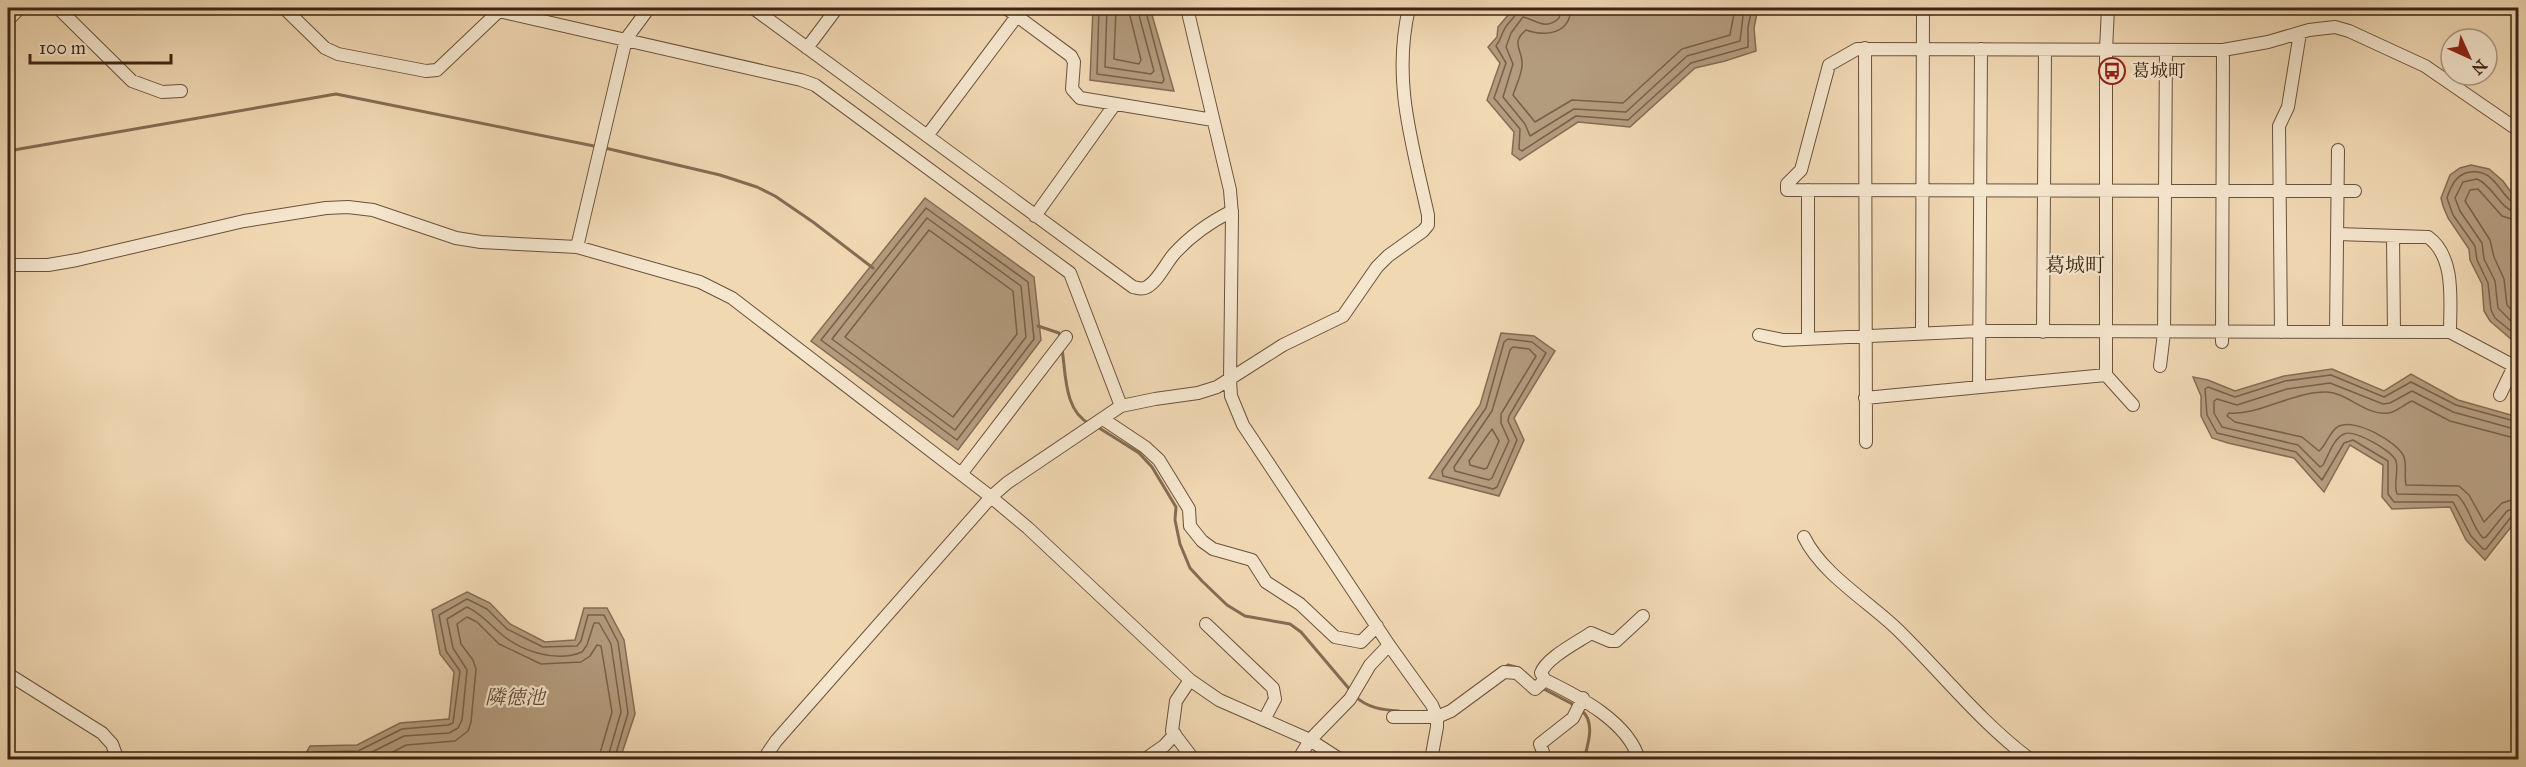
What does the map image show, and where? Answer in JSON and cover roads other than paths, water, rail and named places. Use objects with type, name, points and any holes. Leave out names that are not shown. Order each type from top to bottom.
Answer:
[{"type":"street","points":[[8,20],[20,8]]},
{"type":"street","points":[[58,8],[132,81],[162,92],[182,91]]},
{"type":"street","points":[[284,8],[325,48],[338,54],[426,71],[437,70],[497,9],[815,85],[1070,273],[1121,406]]},
{"type":"street","points":[[577,247],[626,39],[649,8]]},
{"type":"street","points":[[753,8],[1122,280],[1139,289],[1149,286],[1193,235],[1212,221],[1232,211]]},
{"type":"street","points":[[807,48],[837,8]]},
{"type":"street","points":[[1006,8],[1020,12],[1071,56],[1074,62],[1072,89],[1080,98],[1214,120]]},
{"type":"street","points":[[1187,8],[1230,190],[1232,211],[1231,396],[1244,425],[1389,645],[1432,705],[1437,717],[1436,741],[1431,759]]},
{"type":"street","points":[[763,759],[776,741],[991,497],[1007,483],[1121,406],[1198,393],[1230,380],[1283,345],[1343,316],[1377,267],[1428,225],[1402,85],[1403,33],[1409,8]]},
{"type":"street","points":[[1922,334],[1923,8]]},
{"type":"street","points":[[2108,8],[2105,190],[2106,375],[2133,405]]},
{"type":"street","points":[[2209,8],[2226,8]]},
{"type":"street","points":[[927,136],[1020,12]]},
{"type":"street","points":[[2355,190],[1865,190],[1787,189],[1787,184],[1801,170],[1829,65],[1857,49],[1865,48],[2223,50],[2268,42],[2309,30],[2335,27],[2349,31],[2425,66],[2518,130]]},
{"type":"street","points":[[2281,332],[2279,126],[2288,107],[2300,33]]},
{"type":"street","points":[[1865,48],[1866,442]]},
{"type":"street","points":[[1979,387],[1981,50]]},
{"type":"street","points":[[2043,332],[2045,50]]},
{"type":"street","points":[[2160,366],[2164,333],[2166,50]]},
{"type":"street","points":[[2222,337],[2223,50]]},
{"type":"street","points":[[1035,216],[1114,104]]},
{"type":"street","points":[[2336,332],[2338,150]]},
{"type":"street","points":[[1808,189],[1808,339]]},
{"type":"street","points":[[8,265],[48,265],[244,221],[326,208],[348,207],[373,210],[456,238],[482,242],[577,247],[715,288],[991,497],[1028,528],[1190,680],[1219,700],[1310,740],[1341,759]]},
{"type":"street","points":[[2337,234],[2428,237],[2436,242],[2443,254],[2450,281],[2450,332]]},
{"type":"street","points":[[2392,236],[2394,332]]},
{"type":"street","points":[[1759,335],[1783,340],[1979,331],[2164,333],[2222,337],[2281,332],[2450,332],[2514,366],[2500,395]]},
{"type":"street","points":[[960,474],[1066,337]]},
{"type":"street","points":[[1865,398],[2106,375]]},
{"type":"street","points":[[1103,419],[1160,460],[1189,509],[1190,526],[1202,541],[1213,549],[1252,560],[1266,582],[1300,604],[1335,638],[1361,642],[1377,626]]},
{"type":"street","points":[[1804,537],[1812,554],[1897,628],[2007,742],[2031,759]]},
{"type":"street","points":[[1639,759],[1632,742],[1583,698],[1545,680],[1541,673],[1543,667],[1591,633],[1610,641],[1616,641],[1643,616]]},
{"type":"street","points":[[1206,624],[1273,688],[1275,699],[1264,720]]},
{"type":"street","points":[[1298,759],[1310,740],[1350,699],[1370,665],[1389,645]]},
{"type":"street","points":[[1393,717],[1437,717],[1451,711],[1504,672],[1517,673],[1535,689],[1545,680]]},
{"type":"street","points":[[8,674],[102,733],[112,744],[118,759]]},
{"type":"street","points":[[1190,680],[1176,701],[1172,731],[1194,759]]},
{"type":"street","points":[[1542,759],[1543,752],[1540,744],[1573,718],[1583,698]]},
{"type":"street","points":[[1144,759],[1164,746],[1175,734]]},
{"type":"water","points":[[1093,8],[1150,8],[1174,91],[1090,80]]},
{"type":"water","points":[[1514,8],[1546,12],[1553,8],[1758,8],[1754,28],[1756,51],[1695,68],[1630,127],[1578,122],[1520,160],[1512,154],[1514,132],[1487,100],[1500,63],[1488,47],[1497,37],[1498,27]]},
{"type":"water","points":[[2471,165],[2489,169],[2503,181],[2518,202],[2518,345],[2490,321],[2484,311],[2482,284],[2470,260],[2469,249],[2448,218],[2443,206],[2441,198],[2450,175],[2460,168]]},
{"type":"water","points":[[925,198],[1034,277],[1041,340],[958,450],[811,341]]},
{"type":"water","points":[[1501,333],[1534,336],[1555,351],[1514,418],[1524,440],[1499,496],[1429,478],[1480,405]]},
{"type":"water","points":[[2332,369],[2384,391],[2411,374],[2458,400],[2518,417],[2518,518],[2485,560],[2466,540],[2450,507],[2392,509],[2382,497],[2383,465],[2350,445],[2324,492],[2294,458],[2212,438],[2201,416],[2201,396],[2193,377],[2208,380],[2235,391],[2284,376]]},
{"type":"water","name":"隣徳池","points":[[467,592],[490,603],[510,624],[545,642],[575,640],[584,608],[607,608],[624,640],[635,714],[620,759],[303,759],[310,746],[357,745],[400,723],[449,719],[454,672],[440,654],[432,610]]},
{"type":"waterway","points":[[8,151],[336,94],[599,147]]},
{"type":"waterway","points":[[605,148],[720,175],[757,187],[775,196],[813,222],[873,268]]},
{"type":"waterway","points":[[1038,326],[1059,333],[1060,337]]},
{"type":"waterway","points":[[1062,349],[1071,401],[1081,418],[1090,424]]},
{"type":"waterway","points":[[1096,426],[1139,453],[1152,467],[1176,507],[1175,520],[1180,544],[1190,568],[1202,581],[1227,605],[1245,616],[1290,624],[1301,632],[1351,691]]},
{"type":"waterway","points":[[1505,667],[1508,665],[1519,668]]},
{"type":"waterway","points":[[1542,688],[1576,706]]},
{"type":"waterway","points":[[1355,696],[1370,706],[1399,711]]},
{"type":"waterway","points":[[1581,710],[1586,715],[1590,727],[1584,760]]},
{"type":"place","name":"葛城町","points":[[2112,71]]},
{"type":"district","name":"葛城町","points":[[2075,265]]}]
